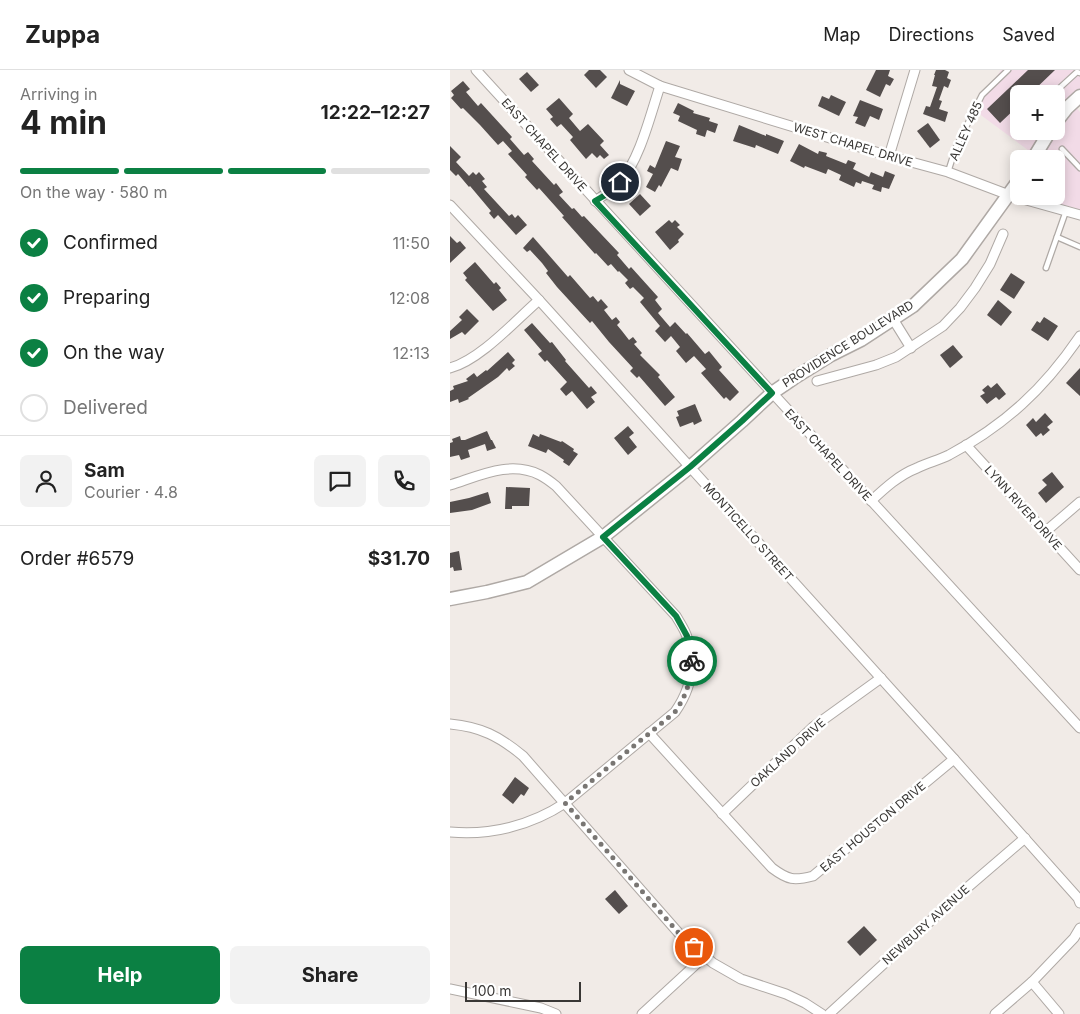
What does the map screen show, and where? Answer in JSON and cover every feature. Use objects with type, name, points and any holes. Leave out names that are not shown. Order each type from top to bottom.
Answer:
[{"type":"main road","points":[[1065,111],[1080,96]]},
{"type":"main road","name":"PROVIDENCE BOULEVARD","points":[[450,599],[527,582],[603,537],[690,467],[772,393],[801,373],[861,340],[913,306],[962,259],[1009,195]]},
{"type":"street","name":"EAST CHAPEL DRIVE","points":[[476,70],[1080,728]]},
{"type":"street","name":"WEST CHAPEL DRIVE","points":[[629,70],[660,86],[888,156],[948,172],[1009,195],[1080,215]]},
{"type":"street","points":[[888,156],[915,70]]},
{"type":"street","points":[[595,201],[607,194],[620,182],[636,158],[660,86]]},
{"type":"street","name":"MONTICELLO STREET","points":[[450,205],[539,300],[881,678],[1080,902]]},
{"type":"street","name":"PROVIDENCE BOULEVARD","points":[[817,381],[876,365],[896,357],[943,326],[975,288],[990,264],[1003,234]]},
{"type":"street","points":[[450,368],[482,351],[539,300]]},
{"type":"street","points":[[892,319],[911,348]]},
{"type":"street","points":[[871,501],[889,484],[908,472],[946,456],[996,426],[1029,399],[1065,359],[1080,336]]},
{"type":"street","name":"LYNN RIVER DRIVE","points":[[966,445],[1080,570]]},
{"type":"street","points":[[450,485],[501,469],[520,469],[540,475],[556,486],[676,616],[687,636],[692,661],[691,676],[683,700],[675,712],[565,803],[552,812],[521,824],[492,831],[450,832]]},
{"type":"street","points":[[1045,532],[1080,502]]},
{"type":"street","name":"OAKLAND DRIVE","points":[[722,814],[813,727],[881,678]]},
{"type":"street","points":[[450,724],[468,726],[488,732],[508,743],[523,756],[683,938],[713,963],[741,978],[786,994],[822,1014]]},
{"type":"street","name":"EAST HOUSTON DRIVE","points":[[649,734],[772,868],[783,876],[799,880],[813,876],[954,759]]},
{"type":"street","name":"NEWBURY AVENUE","points":[[829,1014],[961,893],[1025,838]]},
{"type":"street","points":[[995,1014],[1032,982],[1074,938],[1080,928]]},
{"type":"street","points":[[642,1014],[705,956]]},
{"type":"street","points":[[1032,982],[1060,1014]]},
{"type":"street","points":[[450,989],[541,1008],[556,1014]]},
{"type":"lane","name":"ALLEY 485","points":[[948,172],[956,146],[982,95],[1008,70]]},
{"type":"lane","points":[[1064,85],[1079,72]]},
{"type":"lane","points":[[1062,149],[1080,168]]},
{"type":"lane","points":[[1046,268],[1066,210]]},
{"type":"lane","points":[[1057,237],[1080,247]]},
{"type":"shaded area","points":[[1001,70],[1080,70],[1080,91],[1065,107],[1065,85],[1010,85],[1010,137],[974,110]]},
{"type":"shaded area","points":[[1075,106],[1080,112],[1080,211],[1064,205],[1065,150],[1043,150],[1050,140],[1065,140],[1065,117]]},
{"type":"shaded area","points":[[1014,140],[1040,140],[1034,150],[1028,150]]},
{"type":"building","points":[[589,70],[600,70],[607,77],[596,88],[584,75]]},
{"type":"building","points":[[876,70],[890,70],[888,76],[894,79],[890,86],[886,84],[880,97],[866,90]]},
{"type":"building","points":[[936,70],[949,72],[947,78],[951,80],[948,88],[944,86],[939,100],[942,101],[939,109],[948,112],[945,122],[923,114],[926,106],[930,107],[937,87],[932,86]]},
{"type":"building","points":[[1028,70],[1055,70],[1039,85],[1012,85]]},
{"type":"building","points":[[527,72],[539,85],[531,92],[519,79]]},
{"type":"building","points":[[620,80],[620,84],[635,91],[627,106],[611,98]]},
{"type":"building","points":[[463,81],[470,89],[466,92],[478,106],[481,103],[512,137],[510,139],[524,155],[528,152],[534,159],[532,161],[563,192],[559,195],[572,209],[574,208],[582,217],[584,216],[619,253],[617,255],[629,269],[631,267],[658,297],[655,300],[662,309],[658,313],[670,327],[675,322],[705,354],[709,351],[722,367],[719,370],[739,392],[730,401],[726,397],[724,399],[701,373],[706,369],[694,356],[686,363],[676,351],[680,347],[671,336],[665,342],[655,331],[660,326],[640,302],[644,298],[633,287],[630,289],[625,283],[628,280],[619,271],[611,264],[608,266],[595,254],[539,188],[537,190],[525,177],[527,175],[508,154],[512,151],[503,141],[498,145],[451,98],[454,95],[451,91]]},
{"type":"building","points":[[1010,87],[1010,114],[1000,123],[987,109]]},
{"type":"building","points":[[831,95],[846,102],[839,116],[818,106],[822,96],[829,99]]},
{"type":"building","points":[[559,98],[573,114],[569,118],[580,131],[588,124],[604,141],[600,145],[609,155],[604,159],[600,155],[597,158],[592,153],[586,159],[570,140],[573,137],[561,124],[557,127],[550,119],[553,117],[546,109]]},
{"type":"building","points":[[860,100],[883,109],[879,120],[870,116],[865,127],[855,123],[858,117],[853,116]]},
{"type":"building","points":[[678,103],[694,111],[693,113],[710,118],[709,121],[718,124],[715,133],[707,130],[705,137],[696,134],[697,130],[678,121],[680,116],[673,113]]},
{"type":"building","points":[[928,123],[940,140],[930,148],[917,131]]},
{"type":"building","points":[[739,125],[784,141],[778,154],[756,145],[755,148],[733,141]]},
{"type":"building","points":[[666,141],[680,146],[675,157],[682,159],[678,171],[671,168],[661,187],[659,185],[655,192],[646,187],[653,174],[647,171],[650,165],[655,168]]},
{"type":"building","points":[[799,144],[818,154],[819,151],[827,153],[826,156],[846,164],[848,160],[856,163],[853,169],[869,177],[871,172],[883,177],[885,171],[895,175],[889,189],[882,187],[881,192],[872,189],[874,185],[862,181],[861,184],[856,182],[854,187],[839,180],[841,175],[828,169],[826,174],[805,166],[804,168],[790,161]]},
{"type":"building","points":[[450,146],[461,157],[456,162],[469,176],[473,172],[476,175],[479,172],[485,179],[482,181],[487,187],[484,189],[509,216],[512,214],[515,218],[518,215],[527,225],[516,235],[498,215],[494,219],[489,213],[491,211],[470,186],[458,174],[456,176],[450,170]]},
{"type":"building","points":[[640,194],[651,206],[640,216],[629,204]]},
{"type":"building","points":[[669,220],[672,223],[675,220],[680,225],[677,227],[684,234],[678,240],[679,242],[670,250],[655,232]]},
{"type":"building","points":[[450,236],[457,243],[460,241],[466,248],[450,263]]},
{"type":"building","points":[[533,237],[568,277],[570,275],[590,298],[593,296],[598,302],[601,299],[608,307],[604,310],[612,320],[616,317],[620,322],[617,325],[629,340],[633,337],[637,342],[634,344],[642,353],[640,355],[660,375],[658,377],[675,397],[665,406],[639,376],[637,378],[630,371],[633,368],[592,321],[590,323],[557,287],[546,273],[548,271],[542,263],[530,250],[527,252],[523,248]]},
{"type":"building","points":[[475,262],[494,284],[496,282],[501,288],[499,290],[507,300],[493,311],[465,280],[467,278],[463,273]]},
{"type":"building","points":[[1011,273],[1025,282],[1014,299],[1000,290]]},
{"type":"building","points":[[998,300],[1012,312],[1001,326],[987,315]]},
{"type":"building","points":[[467,309],[479,321],[465,335],[462,332],[450,339],[450,331],[462,320],[459,317]]},
{"type":"building","points":[[1044,317],[1058,326],[1048,341],[1031,330],[1037,321],[1040,323]]},
{"type":"building","points":[[532,323],[550,343],[552,342],[565,361],[589,388],[591,386],[597,393],[591,397],[595,402],[587,409],[572,391],[566,396],[560,389],[567,382],[547,360],[545,362],[538,354],[542,351],[524,330]]},
{"type":"building","points":[[953,345],[963,357],[950,368],[940,355]]},
{"type":"building","points":[[508,352],[515,360],[512,363],[515,366],[509,371],[507,368],[469,399],[459,403],[458,399],[450,402],[450,391],[454,389],[453,386],[468,381],[466,379],[474,373],[477,377],[487,371]]},
{"type":"building","points":[[1080,368],[1080,396],[1066,383]]},
{"type":"building","points":[[997,383],[1006,394],[999,400],[996,397],[987,404],[980,396],[985,393],[982,390],[988,385],[991,388]]},
{"type":"building","points":[[695,404],[702,421],[694,425],[693,422],[680,427],[676,417],[679,416],[677,411]]},
{"type":"building","points":[[1045,413],[1053,422],[1047,427],[1050,430],[1043,436],[1041,433],[1036,437],[1026,425],[1033,418],[1036,422]]},
{"type":"building","points":[[628,426],[634,433],[629,437],[637,447],[628,455],[614,438]]},
{"type":"building","points":[[487,431],[496,448],[487,451],[485,444],[468,450],[470,457],[461,460],[459,455],[450,457],[450,443],[453,442],[452,439],[460,436],[461,440],[465,440]]},
{"type":"building","points":[[533,434],[539,437],[540,434],[562,441],[578,454],[569,466],[563,462],[564,460],[548,449],[546,453],[528,446]]},
{"type":"building","points":[[1052,472],[1064,487],[1046,503],[1038,493],[1047,485],[1042,480]]},
{"type":"building","points":[[506,487],[530,488],[529,506],[512,506],[512,509],[505,509]]},
{"type":"building","points":[[488,492],[491,503],[472,510],[450,513],[450,502]]},
{"type":"building","points":[[459,551],[462,570],[454,571],[453,567],[450,568],[450,553]]},
{"type":"building","points":[[515,777],[529,788],[524,796],[521,794],[513,804],[502,795]]},
{"type":"building","points":[[615,890],[628,906],[619,914],[605,899]]},
{"type":"building","points":[[864,926],[877,940],[860,956],[847,942]]},
{"type":"way so far","points":[[692,661],[691,676],[683,700],[675,712],[565,803],[683,938],[694,947]]},
{"type":"route","points":[[620,182],[607,194],[595,201],[772,393],[690,467],[603,537],[676,616],[687,636],[692,661]]}]
